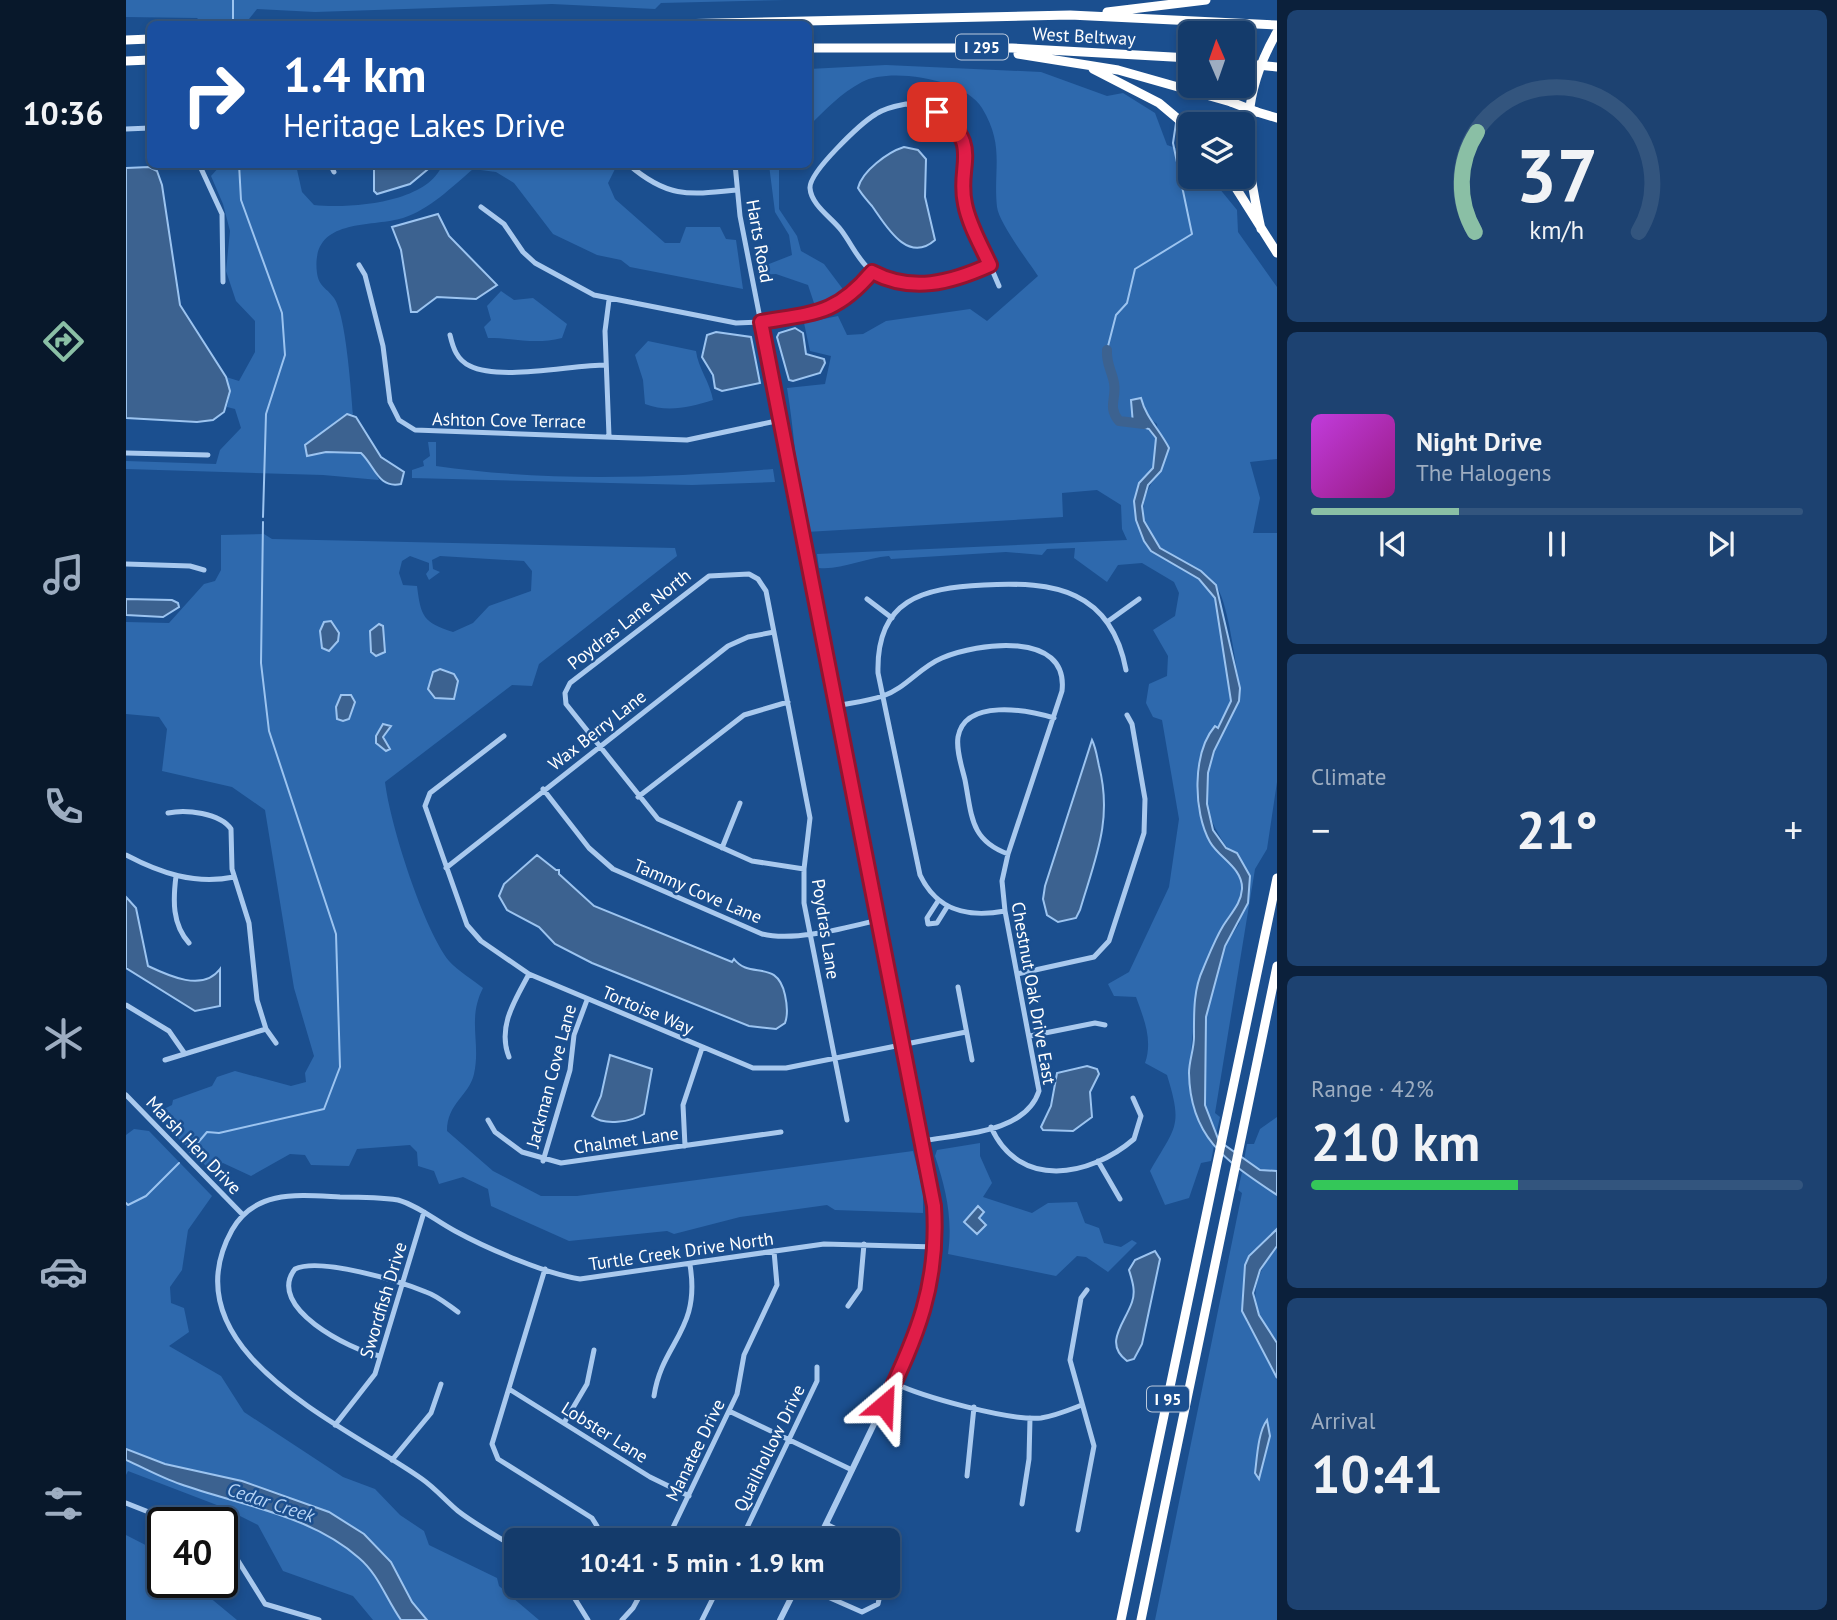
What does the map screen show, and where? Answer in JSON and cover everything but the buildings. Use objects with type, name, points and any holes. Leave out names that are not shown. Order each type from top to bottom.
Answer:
[{"type":"highway","points":[[1070,15],[1206,0]]},
{"type":"highway","name":"West Beltway","points":[[805,21],[1070,15],[1275,27]]},
{"type":"highway","points":[[1261,229],[1246,154],[1247,124],[1252,86],[1275,27]]},
{"type":"highway","points":[[126,40],[147,39]]},
{"type":"highway","points":[[903,46],[1027,54],[1075,63],[1160,80],[1277,118]]},
{"type":"highway","name":"West Beltway","points":[[812,48],[903,46],[1126,52],[1178,57]]},
{"type":"highway","points":[[126,61],[147,60]]},
{"type":"highway","points":[[1075,63],[1119,80],[1150,98],[1178,120]]},
{"type":"highway","points":[[1255,65],[1277,67]]},
{"type":"highway","points":[[1236,189],[1277,253]]},
{"type":"highway","name":"I 95","points":[[1121,1620],[1277,878]]},
{"type":"highway","name":"I 95","points":[[1141,1620],[1277,966]]},
{"type":"street","points":[[990,265],[964,276],[918,285],[896,283],[872,272],[813,198],[810,186],[814,173],[869,119],[895,106],[928,108],[947,119],[960,135],[967,156],[964,198],[999,286]]},
{"type":"street","points":[[126,128],[147,128]]},
{"type":"street","points":[[201,168],[222,214],[223,282]]},
{"type":"street","points":[[332,168],[334,172]]},
{"type":"street","points":[[633,168],[653,185],[671,192],[694,194],[737,190]]},
{"type":"street","name":"Harts Road","points":[[735,168],[761,322],[934,1206],[936,1247],[924,1314],[824,1528]]},
{"type":"street","points":[[481,207],[504,223],[523,252],[535,263],[584,290],[609,300],[736,323],[761,322],[819,312],[839,304],[872,272]]},
{"type":"street","name":"Ashton Cove Terrace","points":[[359,265],[365,275],[383,346],[390,402],[394,412],[406,426],[425,433],[696,439],[781,420]]},
{"type":"street","points":[[609,300],[605,317],[609,436]]},
{"type":"street","points":[[450,335],[457,355],[477,369],[533,371],[606,365]]},
{"type":"street","points":[[126,453],[208,455]]},
{"type":"street","points":[[126,564],[190,566],[204,570]]},
{"type":"street","name":"Poydras Lane North","points":[[599,747],[566,704],[565,693],[570,682],[705,579],[741,574],[758,579]]},
{"type":"street","name":"Poydras Lane","points":[[758,579],[766,591],[810,818],[804,869],[804,903],[848,1120]]},
{"type":"street","points":[[1005,911],[978,915],[947,907],[923,882],[917,865],[878,673],[879,651],[892,618],[908,602],[934,589],[1035,583],[1072,593],[1095,609],[1107,622],[1119,643],[1126,670]]},
{"type":"street","points":[[867,599],[892,618]]},
{"type":"street","points":[[1107,622],[1139,599]]},
{"type":"street","name":"Wax Berry Lane","points":[[446,868],[728,646],[748,637],[774,632]]},
{"type":"street","name":"Chestnut Oak Drive East","points":[[883,696],[900,688],[939,659],[980,649],[1024,646],[1040,649],[1059,667],[1063,684],[1054,718],[1008,855],[1002,881],[1005,911],[1039,1084],[1036,1099],[1014,1121],[991,1127]]},
{"type":"street","points":[[836,706],[883,696]]},
{"type":"street","points":[[638,797],[744,715],[788,702]]},
{"type":"street","points":[[1008,855],[987,845],[973,824],[958,739],[962,726],[975,715],[1022,711],[1054,718]]},
{"type":"street","points":[[1017,974],[1094,957],[1110,941],[1141,846],[1145,821],[1145,799],[1132,724],[1127,715]]},
{"type":"street","name":"Tortoise Way","points":[[504,736],[430,793],[425,801],[425,812],[463,917],[473,933],[505,960],[529,975],[587,1000],[741,1065],[763,1069],[966,1032]]},
{"type":"street","points":[[599,747],[638,797],[666,825],[752,861],[804,869]]},
{"type":"street","name":"Tammy Cove Lane","points":[[543,789],[596,855],[624,875],[762,934],[778,937],[821,933],[878,920]]},
{"type":"street","points":[[722,848],[740,803]]},
{"type":"street","points":[[168,813],[179,810],[219,819],[229,826],[233,838],[234,877],[249,923],[257,1000],[266,1029],[276,1043]]},
{"type":"street","points":[[126,855],[155,870],[176,876],[215,879],[234,877]]},
{"type":"street","points":[[176,876],[174,909],[181,934],[189,943]]},
{"type":"street","points":[[939,901],[927,918],[928,924],[937,923],[947,907]]},
{"type":"street","points":[[509,1057],[505,1046],[507,1019],[529,975]]},
{"type":"street","points":[[958,987],[972,1060]]},
{"type":"street","name":"Jackman Cove Lane","points":[[543,1161],[570,1070],[574,1035],[587,1000]]},
{"type":"street","points":[[126,1005],[169,1031],[185,1054]]},
{"type":"street","points":[[1030,1036],[1096,1023],[1105,1025]]},
{"type":"street","points":[[165,1060],[266,1029]]},
{"type":"street","points":[[685,1146],[682,1105],[702,1048]]},
{"type":"street","name":"Marsh Hen Drive","points":[[126,1095],[243,1215]]},
{"type":"street","points":[[922,1141],[991,1127],[1003,1149],[1019,1161],[1039,1169],[1072,1171],[1098,1161],[1128,1144],[1138,1132],[1140,1116],[1133,1098]]},
{"type":"street","name":"Chalmet Lane","points":[[488,1120],[495,1132],[522,1152],[543,1161],[570,1163],[781,1132]]},
{"type":"street","points":[[1098,1161],[1120,1199]]},
{"type":"street","name":"Turtle Creek Drive North","points":[[243,1215],[261,1202],[293,1194],[406,1202],[466,1237],[572,1278],[596,1279],[824,1244],[936,1247]]},
{"type":"street","name":"Swordfish Drive","points":[[335,1425],[346,1407],[371,1381],[424,1212]]},
{"type":"street","points":[[243,1215],[227,1241],[219,1268],[218,1293],[224,1318],[240,1343],[287,1391],[335,1425],[423,1479],[467,1517],[504,1540]]},
{"type":"street","points":[[848,1306],[860,1289],[864,1244]]},
{"type":"street","name":"Manatee Drive","points":[[673,1528],[739,1388],[744,1354],[777,1285],[774,1251]]},
{"type":"street","points":[[654,1396],[657,1382],[691,1309],[690,1265]]},
{"type":"street","points":[[380,1356],[344,1345],[325,1332],[290,1298],[287,1287],[290,1277],[299,1266],[340,1268],[427,1292],[458,1312]]},
{"type":"street","points":[[545,1269],[493,1452],[498,1459],[592,1518],[597,1528]]},
{"type":"street","points":[[1079,1530],[1094,1446],[1071,1368],[1070,1352],[1081,1298],[1087,1290]]},
{"type":"street","points":[[564,1423],[587,1384],[594,1350]]},
{"type":"street","name":"Quailhollow Drive","points":[[747,1528],[817,1381],[817,1367]]},
{"type":"street","points":[[894,1383],[928,1398],[1030,1418],[1051,1416],[1082,1405]]},
{"type":"street","points":[[392,1460],[431,1413],[441,1384]]},
{"type":"street","name":"Lobster Lane","points":[[509,1389],[650,1477],[689,1496]]},
{"type":"street","points":[[967,1476],[974,1407]]},
{"type":"street","points":[[729,1411],[852,1470]]},
{"type":"street","points":[[1022,1503],[1029,1459],[1030,1418]]},
{"type":"street","points":[[126,1503],[147,1511]]},
{"type":"street","points":[[826,1524],[834,1528]]},
{"type":"street","points":[[238,1561],[265,1604],[320,1620]]},
{"type":"street","points":[[574,1598],[588,1620]]},
{"type":"street","points":[[622,1620],[638,1598]]},
{"type":"street","points":[[702,1620],[713,1598]]},
{"type":"street","points":[[780,1620],[790,1598]]},
{"type":"street","points":[[830,1598],[862,1612],[878,1604],[879,1598]]},
{"type":"shaded area","points":[[126,0],[785,0],[661,3],[655,9],[552,4],[315,12],[257,9],[247,21],[126,17]]},
{"type":"shaded area","points":[[886,65],[1041,72],[1107,96],[1123,93],[1155,113],[1167,145],[1178,149],[1178,189],[1220,189],[1237,210],[1238,232],[1277,287],[1277,459],[1250,462],[1260,498],[1253,533],[1277,533],[1277,782],[1267,849],[1255,869],[1215,1113],[1220,1117],[1216,1135],[1205,1105],[1206,1017],[1225,946],[1239,924],[1250,876],[1215,828],[1206,796],[1212,760],[1235,708],[1240,688],[1228,621],[1217,587],[1198,569],[1160,548],[1146,530],[1143,509],[1145,498],[1161,471],[1157,424],[1146,416],[1141,399],[1131,400],[1140,425],[1149,429],[1156,437],[1153,468],[1139,483],[1134,501],[1136,521],[1151,551],[1199,579],[1215,598],[1231,701],[1218,728],[1210,732],[1199,767],[1197,796],[1200,817],[1207,836],[1215,849],[1238,873],[1242,892],[1213,951],[1197,1008],[1192,1039],[1193,1098],[1201,1124],[1214,1146],[1211,1161],[1201,1163],[1189,1198],[1165,1205],[1150,1171],[1174,1126],[1176,1116],[1172,1092],[1167,1075],[1145,1063],[1148,1038],[1136,997],[1114,996],[1108,984],[1129,972],[1169,887],[1179,819],[1162,720],[1153,717],[1146,703],[1149,684],[1167,676],[1168,656],[1153,630],[1175,616],[1179,593],[1174,582],[1142,563],[1118,565],[1107,582],[1074,558],[1075,548],[1047,549],[1042,555],[1006,552],[891,559],[889,556],[819,568],[817,554],[1127,540],[1122,529],[1121,505],[1097,490],[1062,493],[1063,517],[806,532],[787,388],[825,384],[831,356],[810,351],[804,323],[838,316],[847,335],[863,334],[886,321],[970,309],[987,321],[1038,276],[999,214],[996,146],[989,122],[973,98],[944,83],[926,78],[874,78],[847,91],[812,123],[812,69]]},
{"type":"shaded area","points":[[218,168],[297,168],[302,192],[314,205],[347,206],[386,201],[405,195],[421,188],[434,178],[440,168],[614,168],[608,183],[615,199],[665,243],[680,243],[686,227],[720,227],[726,239],[736,240],[743,289],[630,267],[621,260],[597,255],[553,234],[514,183],[496,172],[473,169],[440,197],[413,214],[390,221],[345,228],[332,234],[323,242],[317,255],[318,278],[334,298],[342,320],[353,414],[342,417],[305,445],[307,456],[326,452],[361,453],[370,462],[379,480],[323,475],[126,469],[126,461],[216,464],[220,450],[241,428],[235,409],[227,407],[230,391],[226,377],[239,381],[255,352],[255,321],[236,301],[226,271],[230,231],[223,204],[211,176]]},
{"type":"shaded area","points":[[769,168],[779,168],[779,209],[797,236],[801,251],[824,264],[845,292],[830,304],[815,306],[808,285],[776,274],[759,275],[759,268],[792,255],[789,235],[775,212]]},
{"type":"shaded area","points":[[501,291],[514,300],[533,298],[567,324],[562,338],[534,341],[488,338],[484,327],[491,320],[487,306]]},
{"type":"shaded area","points":[[648,341],[696,351],[713,400],[671,409],[645,404],[643,380],[635,355]]},
{"type":"shaded area","points":[[428,442],[436,442],[436,466],[478,471],[604,477],[773,469],[775,482],[692,485],[412,478],[412,470],[424,466],[423,461],[430,456]]},
{"type":"shaded area","points":[[264,534],[272,539],[675,548],[677,556],[539,664],[532,686],[512,685],[385,782],[393,823],[409,875],[429,925],[449,961],[483,988],[476,1010],[474,1074],[468,1088],[454,1106],[447,1131],[493,1171],[541,1196],[577,1196],[913,1151],[923,1191],[923,1213],[835,1210],[827,1205],[740,1217],[674,1234],[667,1231],[569,1241],[491,1206],[488,1189],[463,1177],[439,1184],[434,1171],[418,1166],[417,1152],[410,1145],[357,1149],[349,1166],[311,1165],[305,1155],[290,1154],[251,1176],[223,1163],[210,1170],[154,1114],[172,1105],[173,1100],[212,1086],[217,1077],[235,1071],[291,1086],[306,1082],[305,1073],[314,1056],[294,988],[265,810],[232,787],[162,771],[167,729],[159,717],[126,714],[126,622],[169,623],[204,584],[215,581],[221,570],[221,535]],"holes":[[[410,556],[429,563],[426,574],[429,580],[440,572],[433,569],[432,560],[440,556],[524,561],[532,571],[531,591],[489,606],[473,623],[453,632],[435,625],[425,617],[417,586],[403,585],[399,573],[402,561]]]},
{"type":"shaded area","points":[[1277,1117],[1277,1171],[1260,1170],[1244,1160],[1247,1144],[1254,1144],[1260,1129]]},
{"type":"shaded area","points":[[134,1129],[149,1131],[212,1196],[188,1230],[182,1270],[170,1287],[171,1303],[184,1308],[189,1332],[169,1346],[221,1376],[244,1412],[343,1477],[375,1489],[400,1515],[424,1531],[429,1545],[497,1578],[499,1586],[504,1590],[504,1598],[513,1598],[539,1620],[427,1620],[412,1602],[391,1562],[364,1534],[329,1512],[242,1481],[165,1464],[126,1449],[126,1135]]},
{"type":"shaded area","points":[[980,1143],[980,1156],[992,1183],[983,1197],[1032,1213],[1048,1203],[1077,1202],[1085,1223],[1099,1228],[1104,1243],[1121,1247],[1132,1240],[1137,1243],[1108,1272],[1086,1257],[1077,1256],[1056,1276],[948,1254],[948,1204],[935,1156],[937,1150]]},
{"type":"shaded area","points":[[1242,1172],[1277,1195],[1277,1229],[1249,1256],[1246,1321],[1277,1378],[1277,1620],[1155,1620],[1242,1193],[1238,1190]]},
{"type":"shaded area","points":[[1277,1247],[1277,1343],[1260,1320],[1255,1295],[1262,1270]]},
{"type":"shaded area","points":[[126,1460],[180,1484],[274,1513],[319,1531],[340,1543],[366,1565],[401,1620],[373,1620],[353,1596],[283,1571],[258,1525],[238,1515],[238,1507],[222,1507],[128,1471],[126,1475]]},
{"type":"shaded area","points":[[126,1535],[147,1546],[147,1598],[210,1598],[237,1620],[126,1620]]},
{"type":"water","points":[[904,147],[918,150],[926,159],[925,197],[935,240],[915,248],[906,245],[890,231],[858,188],[876,163]]},
{"type":"water","points":[[126,168],[151,168],[157,171],[162,185],[180,305],[226,377],[230,391],[224,412],[213,420],[197,422],[126,418]]},
{"type":"water","points":[[374,168],[429,168],[410,184],[377,194],[374,191]]},
{"type":"water","points":[[438,214],[449,236],[497,285],[476,299],[437,297],[417,312],[411,312],[401,250],[392,227]]},
{"type":"water","points":[[795,328],[803,333],[806,354],[824,359],[825,363],[820,373],[793,381],[789,380],[777,337],[779,333]]},
{"type":"water","points":[[716,332],[751,337],[760,383],[722,391],[715,388],[713,375],[702,357],[707,335]]},
{"type":"water","points":[[1141,398],[1146,412],[1169,448],[1161,471],[1148,485],[1142,506],[1144,521],[1160,548],[1201,571],[1216,585],[1240,688],[1239,701],[1214,751],[1208,773],[1207,804],[1213,830],[1226,848],[1237,853],[1250,876],[1248,903],[1225,946],[1206,1017],[1205,1105],[1219,1141],[1260,1170],[1277,1171],[1277,1195],[1243,1171],[1215,1146],[1204,1132],[1191,1096],[1189,1068],[1194,1042],[1197,985],[1223,926],[1238,904],[1242,889],[1239,875],[1214,848],[1204,830],[1198,799],[1202,751],[1215,726],[1218,728],[1231,701],[1215,598],[1199,579],[1151,551],[1136,520],[1134,501],[1139,483],[1153,468],[1156,438],[1149,429],[1133,424],[1131,400]]},
{"type":"water","points":[[347,414],[356,417],[381,457],[404,472],[401,484],[393,485],[382,480],[361,453],[326,452],[307,456],[305,445]]},
{"type":"water","points":[[126,599],[172,600],[178,603],[179,607],[163,617],[126,615]]},
{"type":"water","points":[[331,621],[339,633],[338,641],[329,651],[322,648],[320,631],[324,622]]},
{"type":"water","points":[[379,624],[383,626],[385,652],[376,656],[371,652],[370,631]]},
{"type":"water","points":[[440,669],[454,674],[458,681],[454,699],[435,698],[428,689],[433,672]]},
{"type":"water","points":[[341,695],[351,695],[355,702],[349,719],[343,721],[337,719],[336,707]]},
{"type":"water","points":[[383,724],[391,726],[383,737],[390,749],[386,751],[376,743],[376,736]]},
{"type":"water","points":[[1092,740],[1103,786],[1100,839],[1076,918],[1058,922],[1047,915],[1043,899],[1045,886]]},
{"type":"water","points":[[537,855],[559,870],[559,874],[594,906],[776,977],[786,998],[785,1023],[776,1029],[749,1026],[592,963],[555,944],[539,927],[507,910],[499,896],[504,884]]},
{"type":"water","points":[[126,897],[136,908],[148,966],[166,974],[195,981],[205,980],[220,969],[220,1006],[195,1011],[126,968]]},
{"type":"water","points":[[610,1055],[652,1069],[644,1114],[618,1122],[603,1121],[592,1116],[601,1096]]},
{"type":"water","points":[[1087,1066],[1097,1069],[1099,1074],[1090,1092],[1092,1117],[1073,1131],[1043,1130],[1041,1127],[1051,1106],[1057,1073]]},
{"type":"water","points":[[978,1206],[984,1212],[979,1218],[986,1225],[977,1234],[964,1222]]},
{"type":"water","points":[[1277,1229],[1277,1246],[1260,1270],[1253,1293],[1259,1315],[1277,1343],[1277,1378],[1242,1311],[1245,1265],[1249,1256]]},
{"type":"water","points":[[1155,1251],[1160,1259],[1142,1344],[1134,1359],[1127,1361],[1120,1354],[1116,1340],[1133,1298],[1129,1270],[1135,1260]]},
{"type":"water","points":[[1267,1420],[1270,1436],[1259,1479],[1255,1473],[1257,1453]]},
{"type":"water","name":"Cedar Creek","points":[[126,1449],[165,1464],[242,1481],[329,1512],[364,1534],[391,1562],[412,1602],[427,1620],[401,1620],[366,1565],[340,1543],[319,1531],[274,1513],[166,1479],[126,1460]]},
{"type":"waterway","points":[[233,0],[233,21]]},
{"type":"waterway","points":[[1107,350],[1116,315],[1127,303],[1135,269],[1192,234],[1173,143],[1176,123]]},
{"type":"waterway","points":[[239,168],[241,200],[282,313],[285,355],[266,414],[263,517]]},
{"type":"waterway","points":[[1107,350],[1115,388],[1115,416],[1119,421],[1144,424]]},
{"type":"waterway","points":[[190,1152],[207,1132],[219,1133],[324,1109],[340,1067],[336,934],[269,731],[261,663],[263,522]]},
{"type":"waterway","points":[[126,1203],[128,1205],[146,1196],[179,1163]]},
{"type":"route","points":[[884,1405],[917,1335],[928,1301],[936,1247],[934,1206],[761,322],[829,309],[850,297],[872,272],[896,283],[918,285],[964,276],[990,265],[966,208],[964,188],[967,156],[964,146],[955,127],[937,112]]}]
